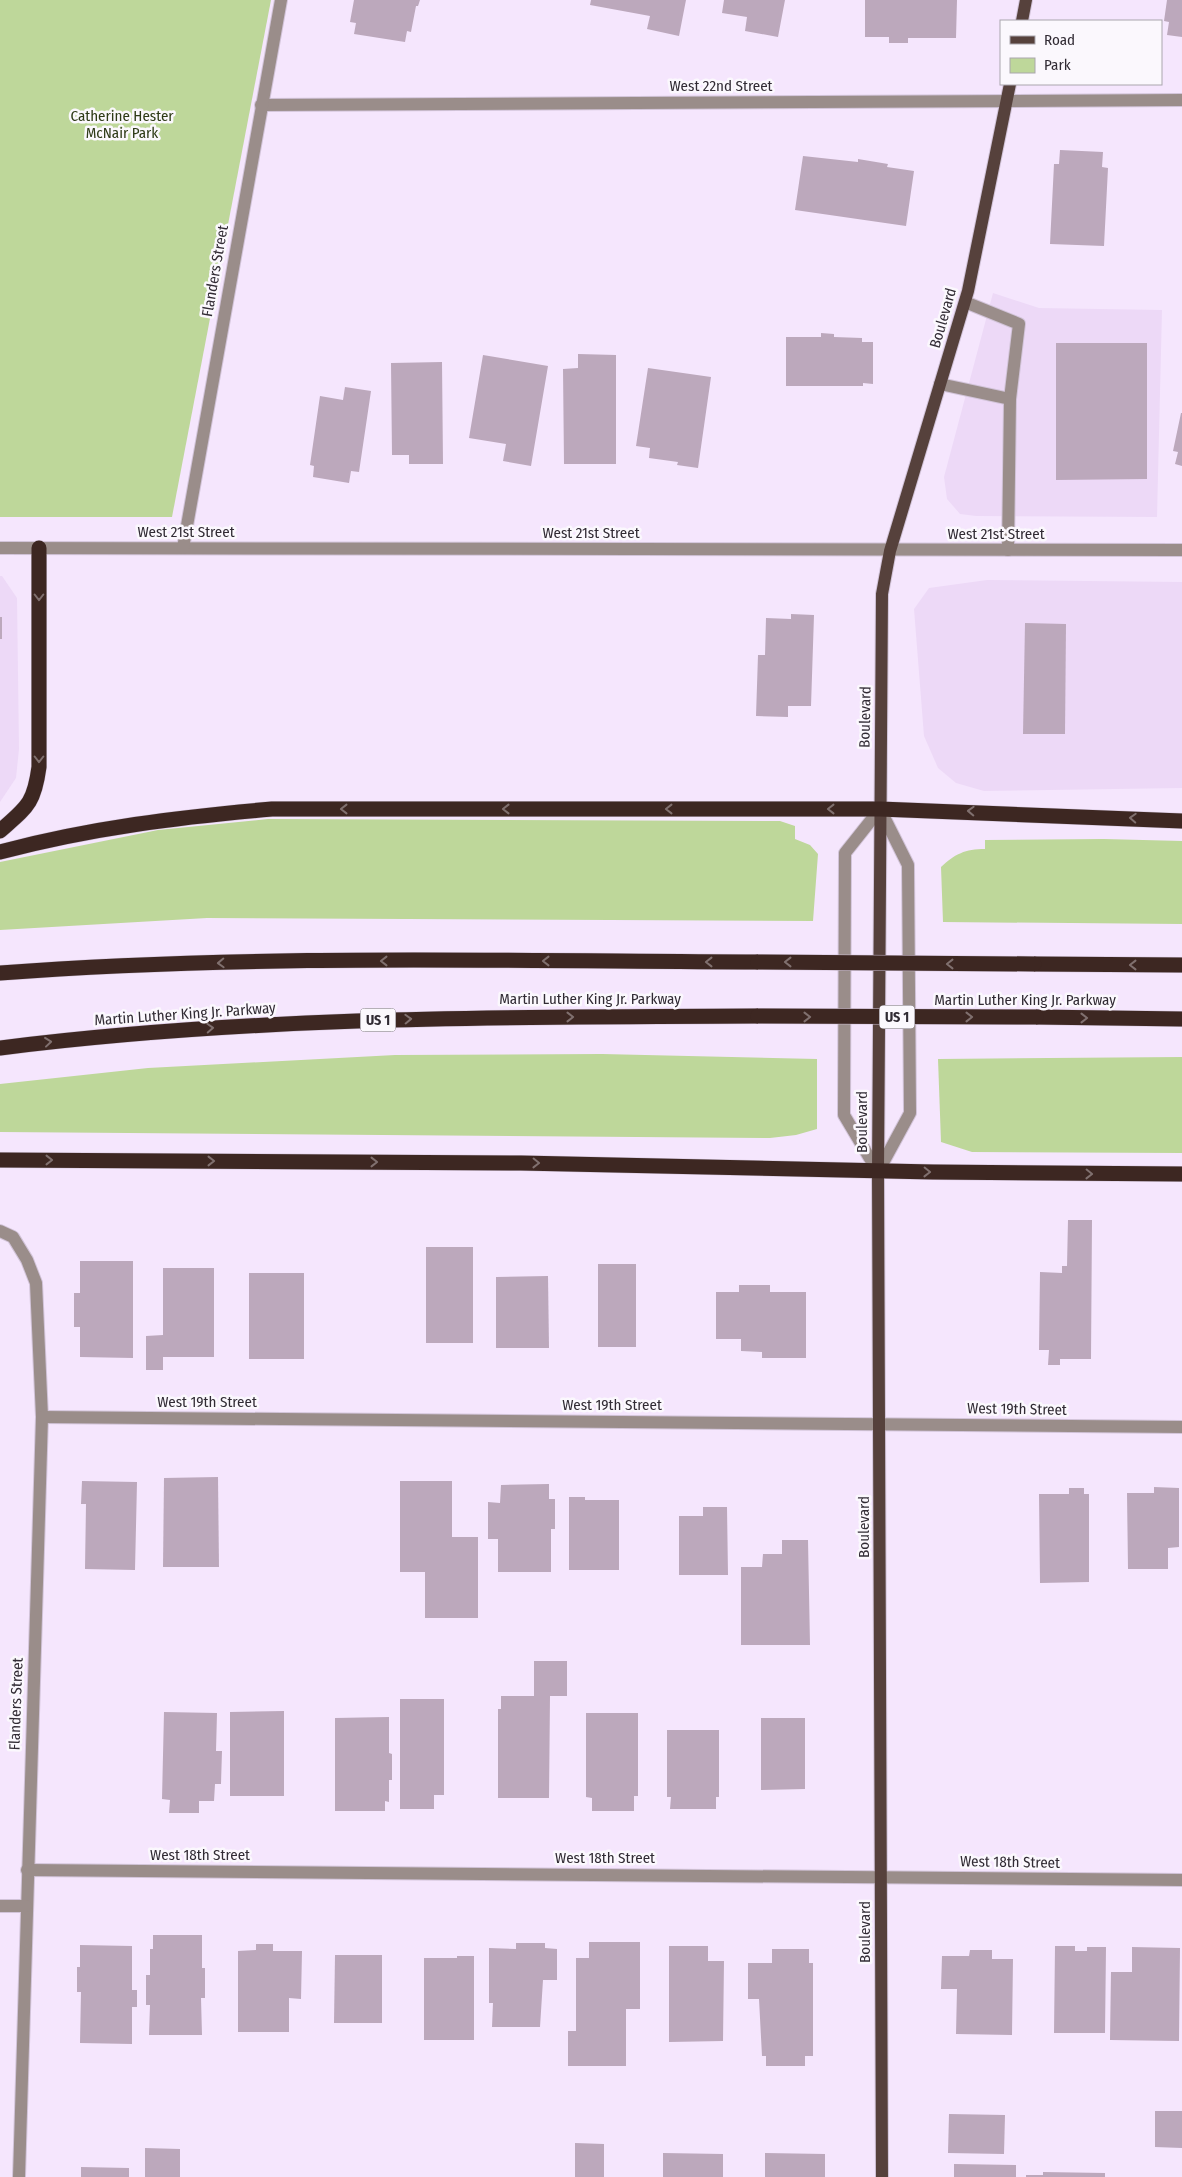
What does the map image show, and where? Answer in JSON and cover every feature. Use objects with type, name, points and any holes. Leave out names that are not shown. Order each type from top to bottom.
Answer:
[{"type":"highway","points":[[0,831],[28,806],[36,791],[39,767],[39,548]]},
{"type":"highway","points":[[0,852],[116,826],[272,809],[880,809],[1182,821]]},
{"type":"highway","points":[[0,973],[89,966],[232,962],[758,962],[1182,965]]},
{"type":"highway","name":"Martin Luther King Jr. Parkway","points":[[0,1048],[175,1031],[326,1022],[464,1017],[1182,1018]]},
{"type":"highway","points":[[0,1160],[512,1163],[878,1172],[1182,1174]]},
{"type":"main road","points":[[1022,20],[1026,0]]},
{"type":"main road","name":"Boulevard","points":[[882,2177],[878,1172],[882,594],[890,551],[965,302],[1010,85]]},
{"type":"street","name":"Flanders Street","points":[[183,548],[281,0]]},
{"type":"street","name":"West 22nd Street","points":[[261,105],[1182,100]]},
{"type":"street","points":[[965,302],[1019,324],[1010,399],[1008,550]]},
{"type":"street","points":[[940,384],[1010,399]]},
{"type":"street","name":"West 21st Street","points":[[0,548],[1182,550]]},
{"type":"street","points":[[880,809],[908,865],[910,1113],[878,1172],[844,1115],[844,853],[880,809]]},
{"type":"street","name":"Flanders Street","points":[[0,1231],[13,1237],[27,1260],[36,1283],[42,1417],[19,2177]]},
{"type":"street","name":"West 19th Street","points":[[42,1417],[1182,1427]]},
{"type":"street","name":"West 18th Street","points":[[27,1870],[1182,1880]]},
{"type":"street","points":[[0,1906],[26,1906]]},
{"type":"shaded area","points":[[993,293],[1039,308],[1162,310],[1157,517],[976,516],[960,514],[947,499],[944,477]]},
{"type":"shaded area","points":[[0,576],[2,576],[17,598],[19,749],[16,778],[0,802]]},
{"type":"shaded area","points":[[987,580],[1182,582],[1182,788],[984,791],[956,783],[938,768],[924,736],[914,609],[929,588]]},
{"type":"green space","name":"Catherine Hester McNair Park","points":[[0,0],[271,0],[172,517],[0,517]]},
{"type":"green space","points":[[268,819],[780,821],[795,826],[795,839],[810,845],[818,854],[813,921],[207,918],[0,930],[0,862],[158,830]]},
{"type":"green space","points":[[1104,839],[1182,841],[1182,924],[943,922],[941,867],[961,853],[985,849],[985,840]]},
{"type":"green space","points":[[602,1054],[817,1059],[817,1129],[796,1135],[770,1138],[0,1132],[0,1084],[148,1068],[395,1055]]},
{"type":"green space","points":[[1182,1057],[1182,1153],[972,1152],[941,1142],[938,1059]]},
{"type":"building","points":[[354,0],[420,0],[418,6],[416,6],[411,32],[407,31],[405,42],[354,34],[356,23],[350,22]]},
{"type":"building","points":[[591,0],[686,0],[679,36],[647,29],[650,16],[590,5]]},
{"type":"building","points":[[724,0],[785,0],[778,37],[745,31],[747,17],[722,13]]},
{"type":"building","points":[[865,0],[957,0],[956,38],[908,38],[908,43],[889,43],[889,37],[865,37]]},
{"type":"building","points":[[1167,0],[1182,0],[1182,37],[1167,35],[1169,22],[1164,21]]},
{"type":"building","points":[[1060,150],[1103,152],[1102,167],[1108,168],[1104,246],[1050,244],[1054,164],[1059,164]]},
{"type":"building","points":[[803,156],[858,162],[858,159],[888,164],[887,167],[914,171],[906,226],[795,210]]},
{"type":"building","points":[[821,333],[834,334],[834,337],[862,338],[862,342],[873,342],[873,384],[863,383],[863,386],[786,386],[786,337],[821,337]]},
{"type":"building","points":[[1056,343],[1147,343],[1147,479],[1056,480]]},
{"type":"building","points":[[578,354],[616,355],[616,464],[564,464],[563,369],[578,368]]},
{"type":"building","points":[[483,355],[548,366],[531,466],[503,461],[506,444],[469,438]]},
{"type":"building","points":[[442,362],[443,464],[409,464],[409,455],[392,455],[391,363]]},
{"type":"building","points":[[648,368],[711,377],[698,468],[677,465],[678,462],[649,458],[650,448],[636,446]]},
{"type":"building","points":[[345,387],[371,391],[359,472],[351,471],[349,483],[313,477],[314,466],[310,465],[320,396],[343,400]]},
{"type":"building","points":[[1181,413],[1182,466],[1175,464],[1178,452],[1173,451]]},
{"type":"building","points":[[791,614],[814,615],[811,706],[788,706],[788,717],[756,716],[758,655],[765,655],[766,618],[791,619]]},
{"type":"building","points":[[0,617],[2,617],[2,639],[0,639]]},
{"type":"building","points":[[1025,623],[1066,624],[1065,734],[1023,734]]},
{"type":"building","points":[[1068,1220],[1092,1220],[1091,1359],[1060,1359],[1060,1365],[1048,1365],[1049,1350],[1039,1350],[1040,1272],[1062,1273],[1062,1266],[1067,1266]]},
{"type":"building","points":[[426,1247],[473,1247],[473,1343],[426,1343]]},
{"type":"building","points":[[80,1261],[133,1261],[133,1358],[80,1357],[80,1327],[74,1327],[74,1293],[80,1293]]},
{"type":"building","points":[[598,1264],[636,1264],[636,1347],[598,1347]]},
{"type":"building","points":[[163,1268],[214,1268],[214,1357],[163,1357],[163,1370],[146,1370],[146,1336],[163,1335]]},
{"type":"building","points":[[249,1273],[304,1273],[304,1359],[249,1359]]},
{"type":"building","points":[[548,1276],[549,1348],[496,1348],[496,1277]]},
{"type":"building","points":[[739,1285],[770,1285],[770,1292],[806,1292],[806,1358],[762,1358],[762,1352],[741,1351],[741,1339],[716,1339],[716,1292],[739,1292]]},
{"type":"building","points":[[218,1477],[219,1567],[163,1567],[164,1478]]},
{"type":"building","points":[[82,1481],[137,1482],[135,1570],[85,1569],[86,1504],[81,1504]]},
{"type":"building","points":[[400,1481],[452,1481],[452,1537],[478,1537],[478,1618],[425,1618],[425,1572],[400,1572]]},
{"type":"building","points":[[549,1484],[549,1499],[555,1499],[555,1529],[551,1529],[551,1572],[498,1572],[498,1539],[488,1539],[488,1502],[500,1503],[501,1485]]},
{"type":"building","points":[[1154,1487],[1179,1488],[1179,1547],[1168,1548],[1168,1569],[1128,1569],[1127,1493],[1154,1493]]},
{"type":"building","points":[[1069,1488],[1084,1488],[1084,1494],[1089,1494],[1089,1582],[1040,1583],[1039,1494],[1069,1494]]},
{"type":"building","points":[[569,1497],[585,1497],[585,1500],[619,1500],[619,1570],[569,1570]]},
{"type":"building","points":[[703,1507],[727,1507],[728,1575],[679,1575],[679,1516],[703,1516]]},
{"type":"building","points":[[782,1540],[808,1540],[810,1645],[741,1645],[741,1567],[762,1567],[763,1554],[782,1554]]},
{"type":"building","points":[[534,1661],[567,1661],[567,1696],[550,1696],[549,1798],[498,1798],[498,1709],[501,1709],[501,1696],[534,1696]]},
{"type":"building","points":[[400,1699],[444,1699],[444,1795],[434,1795],[434,1809],[400,1809]]},
{"type":"building","points":[[284,1711],[284,1796],[230,1796],[230,1712]]},
{"type":"building","points":[[164,1712],[217,1713],[216,1751],[222,1751],[221,1784],[215,1784],[214,1801],[199,1801],[199,1813],[169,1813],[170,1800],[162,1799]]},
{"type":"building","points":[[586,1713],[638,1713],[638,1796],[634,1796],[634,1811],[592,1811],[592,1798],[586,1797]]},
{"type":"building","points":[[389,1717],[389,1753],[392,1754],[392,1780],[389,1780],[389,1802],[385,1801],[385,1811],[335,1811],[335,1718]]},
{"type":"building","points":[[761,1718],[805,1718],[805,1789],[761,1790]]},
{"type":"building","points":[[667,1730],[719,1730],[719,1797],[716,1797],[716,1809],[670,1809],[671,1797],[667,1797]]},
{"type":"building","points":[[153,1935],[202,1935],[202,1968],[205,1968],[205,1998],[201,1998],[202,2035],[149,2035],[150,2005],[146,2005],[146,1975],[150,1975],[150,1949],[153,1949]]},
{"type":"building","points":[[589,1942],[640,1942],[640,2009],[626,2009],[626,2066],[568,2066],[568,2031],[576,2031],[576,1958],[589,1958]]},
{"type":"building","points":[[516,1943],[545,1943],[545,1948],[557,1949],[557,1980],[543,1980],[540,2027],[492,2027],[493,2003],[489,2003],[489,1948],[516,1949]]},
{"type":"building","points":[[256,1944],[273,1944],[273,1951],[302,1951],[301,1999],[289,1998],[289,2032],[238,2032],[238,1951],[256,1950]]},
{"type":"building","points":[[80,1945],[132,1946],[132,1990],[137,1990],[137,2007],[132,2007],[132,2044],[80,2043],[81,1992],[77,1992],[77,1967],[80,1967]]},
{"type":"building","points":[[669,1946],[708,1946],[708,1961],[724,1961],[723,2041],[669,2042]]},
{"type":"building","points":[[1055,1946],[1075,1946],[1075,1951],[1087,1951],[1087,1947],[1106,1947],[1105,2033],[1054,2033]]},
{"type":"building","points":[[1132,1947],[1180,1948],[1179,2041],[1110,2040],[1111,1972],[1132,1972]]},
{"type":"building","points":[[772,1949],[809,1949],[809,1963],[813,1963],[813,2056],[805,2056],[805,2066],[766,2066],[766,2056],[762,2056],[759,1999],[748,1999],[748,1963],[772,1963]]},
{"type":"building","points":[[970,1950],[992,1950],[992,1959],[1013,1959],[1012,2035],[956,2034],[957,1989],[941,1989],[942,1956],[969,1956]]},
{"type":"building","points":[[335,1955],[382,1955],[382,2023],[334,2023]]},
{"type":"building","points":[[457,1956],[474,1956],[474,2040],[424,2040],[424,1958],[457,1958]]},
{"type":"building","points":[[1155,2111],[1182,2111],[1182,2148],[1155,2147]]},
{"type":"building","points":[[949,2114],[1005,2115],[1004,2154],[948,2153]]},
{"type":"building","points":[[575,2143],[604,2144],[604,2177],[575,2177]]},
{"type":"building","points":[[145,2148],[180,2149],[180,2177],[145,2177]]},
{"type":"building","points":[[663,2153],[723,2154],[723,2177],[663,2177]]},
{"type":"building","points":[[765,2153],[825,2154],[825,2177],[765,2177]]},
{"type":"building","points":[[954,2164],[1016,2165],[1016,2177],[954,2177]]},
{"type":"building","points":[[81,2167],[129,2168],[129,2177],[81,2177]]},
{"type":"building","points":[[1043,2172],[1105,2173],[1105,2177],[1026,2177],[1026,2175],[1043,2175]]}]
